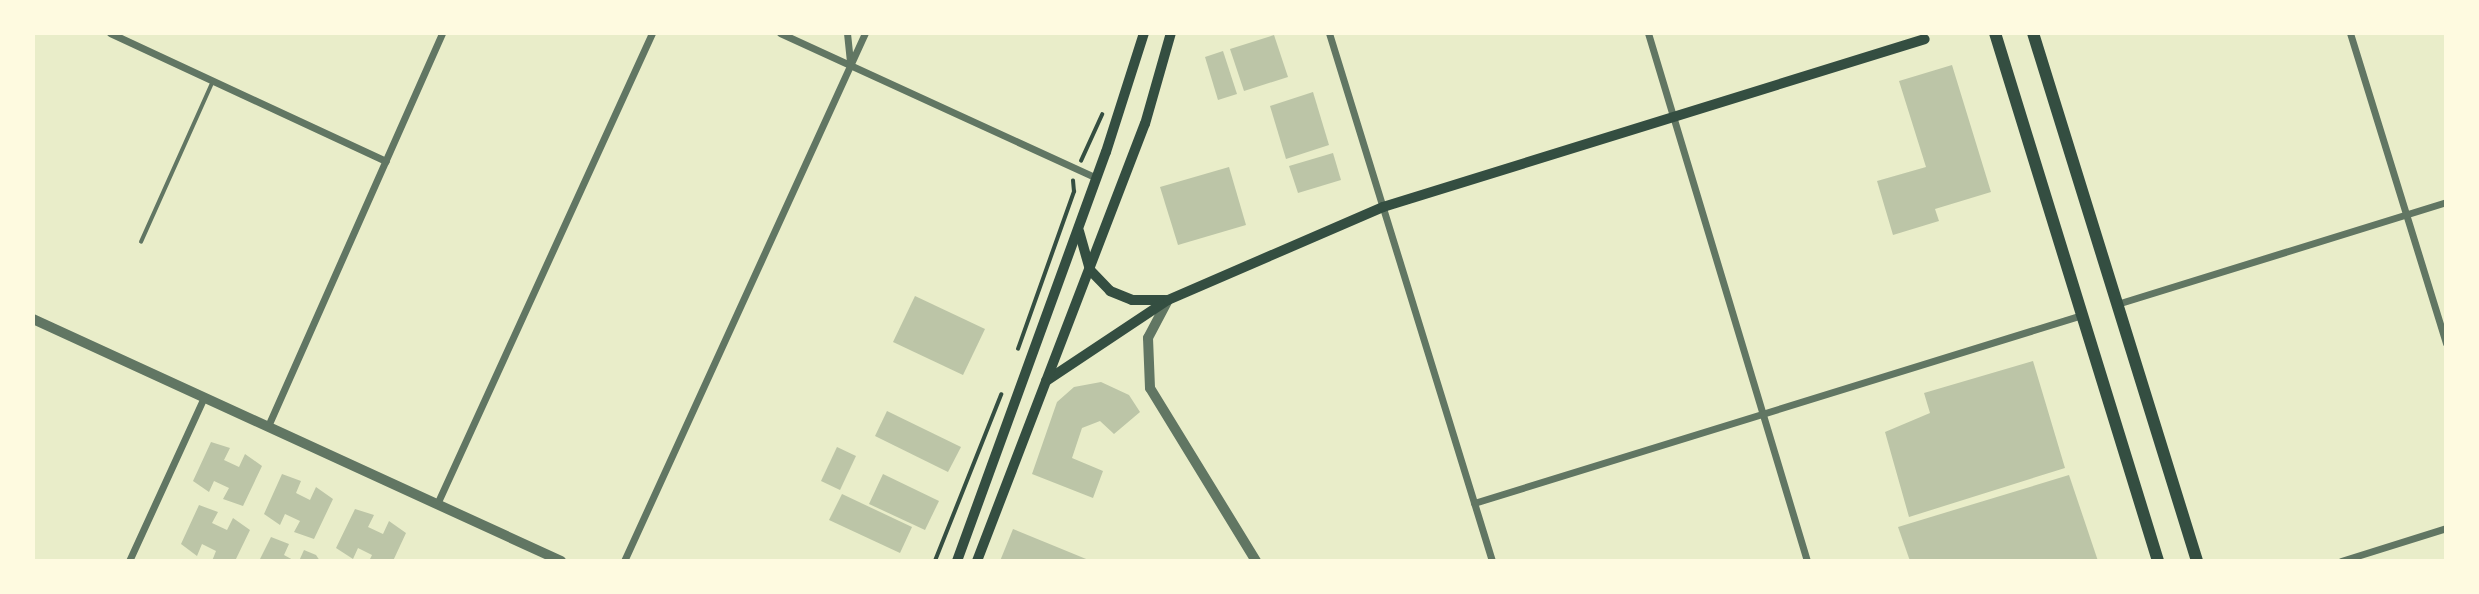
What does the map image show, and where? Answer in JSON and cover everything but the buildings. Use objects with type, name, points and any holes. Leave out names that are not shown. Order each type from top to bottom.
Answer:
[{"type":"highway","points":[[1995,33],[2158,561]]},
{"type":"highway","points":[[2033,33],[2197,561]]},
{"type":"main road","points":[[957,561],[1096,178],[1144,33]]},
{"type":"main road","points":[[977,561],[1145,124],[1171,33]]},
{"type":"main road","points":[[1046,382],[1168,300],[1383,207],[1925,39]]},
{"type":"main road","points":[[1079,226],[1080,248],[1090,270],[1121,296],[1168,300]]},
{"type":"street","points":[[110,33],[386,161]]},
{"type":"street","points":[[268,426],[442,33]]},
{"type":"street","points":[[437,504],[652,33]]},
{"type":"street","points":[[780,33],[1096,178]]},
{"type":"street","points":[[847,33],[851,66]]},
{"type":"street","points":[[624,561],[866,33]]},
{"type":"street","points":[[1329,33],[1492,561]]},
{"type":"street","points":[[1648,33],[1807,561]]},
{"type":"street","points":[[2350,33],[2446,343]]},
{"type":"street","points":[[2118,304],[2446,202]]},
{"type":"street","points":[[1168,300],[1149,338],[1150,388],[1256,561]]},
{"type":"street","points":[[1474,503],[2082,315]]},
{"type":"street","points":[[33,319],[561,561]]},
{"type":"street","points":[[129,561],[204,397]]},
{"type":"street","points":[[2341,561],[2446,528]]},
{"type":"lane","points":[[141,242],[213,81]]},
{"type":"path","points":[[1016,354],[1074,191],[1072,184]]},
{"type":"path","points":[[934,561],[1002,391]]}]
